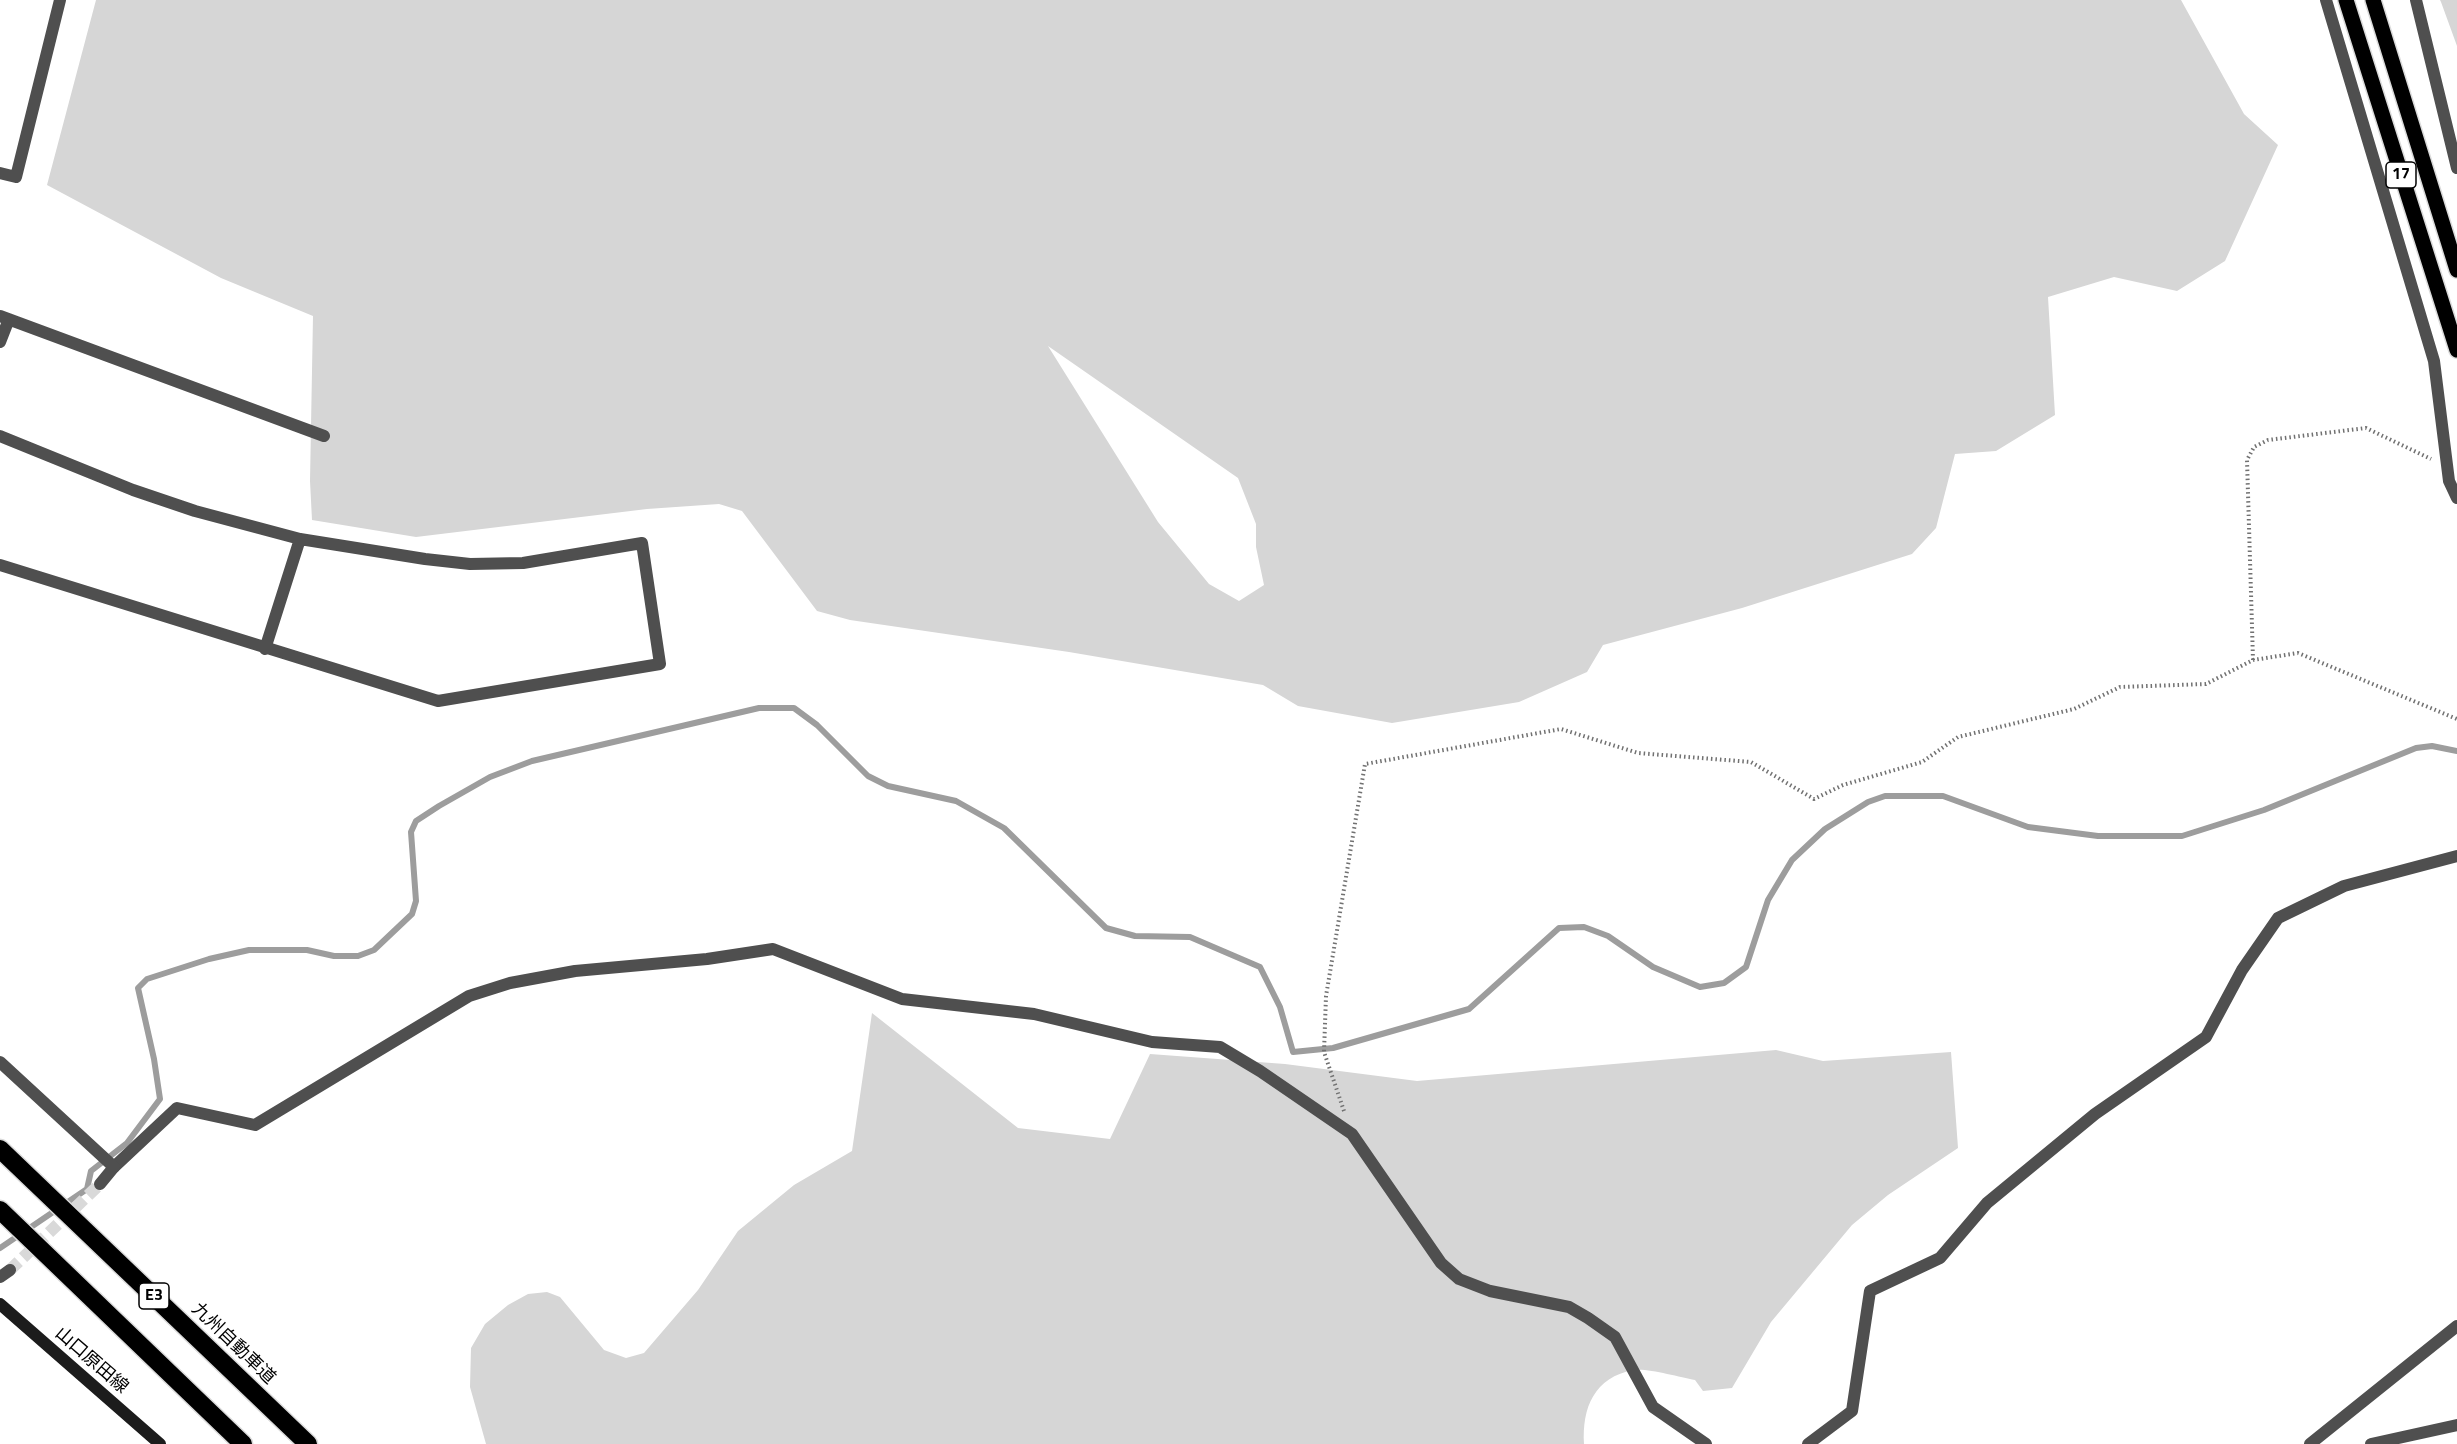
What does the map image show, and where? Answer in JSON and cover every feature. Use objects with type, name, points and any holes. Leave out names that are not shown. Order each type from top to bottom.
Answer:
[{"type":"highway","name":"九州自動車道","points":[[0,1149],[308,1444]]},
{"type":"highway","name":"E3","points":[[0,1210],[243,1444]]},
{"type":"main road","name":"17","points":[[2346,0],[2457,350]]},
{"type":"main road","name":"17","points":[[2373,0],[2457,270]]},
{"type":"main road","name":"山口原田線","points":[[0,1304],[160,1444]]},
{"type":"street","points":[[0,173],[16,177],[60,0]]},
{"type":"street","points":[[2326,0],[2434,361],[2449,481],[2457,498]]},
{"type":"street","points":[[2416,0],[2457,168]]},
{"type":"street","points":[[0,342],[5,318],[324,436]]},
{"type":"street","points":[[0,436],[134,490],[195,511],[300,539],[470,564],[523,563],[642,543],[660,664],[438,701],[0,565]]},
{"type":"street","points":[[265,649],[300,539]]},
{"type":"street","points":[[1808,1444],[1852,1411],[1870,1291],[1940,1258],[1987,1203],[2095,1114],[2206,1037],[2241,970],[2278,918],[2344,886],[2457,856]]},
{"type":"street","points":[[100,1184],[114,1167],[177,1108],[255,1125],[469,996],[510,982],[575,971],[707,959],[773,949],[902,999],[1035,1014],[1152,1042],[1220,1047],[1260,1071],[1352,1134],[1441,1263],[1459,1279],[1490,1291],[1569,1307],[1588,1318],[1615,1337],[1653,1407],[1706,1444]]},
{"type":"street","points":[[0,1062],[114,1167]]},
{"type":"street","points":[[2310,1444],[2457,1326]]},
{"type":"street","points":[[2371,1444],[2412,1433],[2457,1425]]},
{"type":"street","points":[[2412,1433],[2420,1444]]},
{"type":"path","points":[[2253,660],[2247,460],[2254,447],[2268,440],[2366,428],[2448,467]]},
{"type":"path","points":[[1352,1134],[1324,1052],[1326,996],[1365,764],[1561,729],[1638,753],[1751,762],[1814,799],[1843,785],[1922,762],[1958,737],[2074,709],[2120,687],[2206,684],[2253,660],[2298,653],[2457,719]]},
{"type":"shaded area","points":[[96,0],[2181,0],[2244,114],[2278,145],[2225,261],[2177,291],[2114,277],[2048,297],[2055,415],[1996,451],[1955,454],[1936,528],[1912,554],[1742,608],[1603,645],[1587,672],[1519,702],[1392,723],[1298,706],[1263,685],[1069,652],[850,620],[817,611],[742,511],[719,504],[647,509],[416,537],[312,520],[310,481],[313,316],[221,278],[47,185]],"holes":[[[1048,346],[1238,478],[1256,524],[1256,547],[1264,585],[1239,601],[1209,584],[1158,522]]]},
{"type":"shaded area","points":[[2440,0],[2457,0],[2457,46],[2441,2]]},
{"type":"shaded area","points":[[872,1013],[1018,1128],[1110,1139],[1150,1054],[1285,1064],[1417,1081],[1776,1050],[1823,1061],[1951,1052],[1958,1148],[1888,1195],[1852,1225],[1771,1322],[1732,1388],[1703,1391],[1695,1380],[1647,1370],[1634,1370],[1620,1374],[1609,1379],[1593,1396],[1585,1418],[1584,1444],[486,1444],[470,1387],[471,1348],[485,1324],[508,1305],[528,1294],[547,1292],[560,1297],[604,1350],[626,1358],[644,1353],[698,1290],[738,1231],[794,1185],[852,1151]]},
{"type":"waterway","points":[[0,1248],[87,1189],[91,1171],[127,1143],[160,1099],[154,1059],[138,988],[147,979],[209,959],[249,950],[307,950],[334,956],[358,956],[374,950],[412,914],[416,901],[411,832],[416,821],[439,806],[490,777],[532,761],[759,708],[794,708],[817,725],[868,776],[888,786],[956,801],[1004,828],[1106,928],[1135,936],[1190,937],[1260,967],[1280,1007],[1293,1052],[1333,1048],[1469,1009],[1559,928],[1584,927],[1608,936],[1653,967],[1700,987],[1724,983],[1746,967],[1768,900],[1792,860],[1825,829],[1868,802],[1885,796],[1943,796],[2028,827],[2098,836],[2182,836],[2264,810],[2416,748],[2432,746],[2457,751]]},
{"type":"tunnel","points":[[10,1270],[100,1184]]}]
